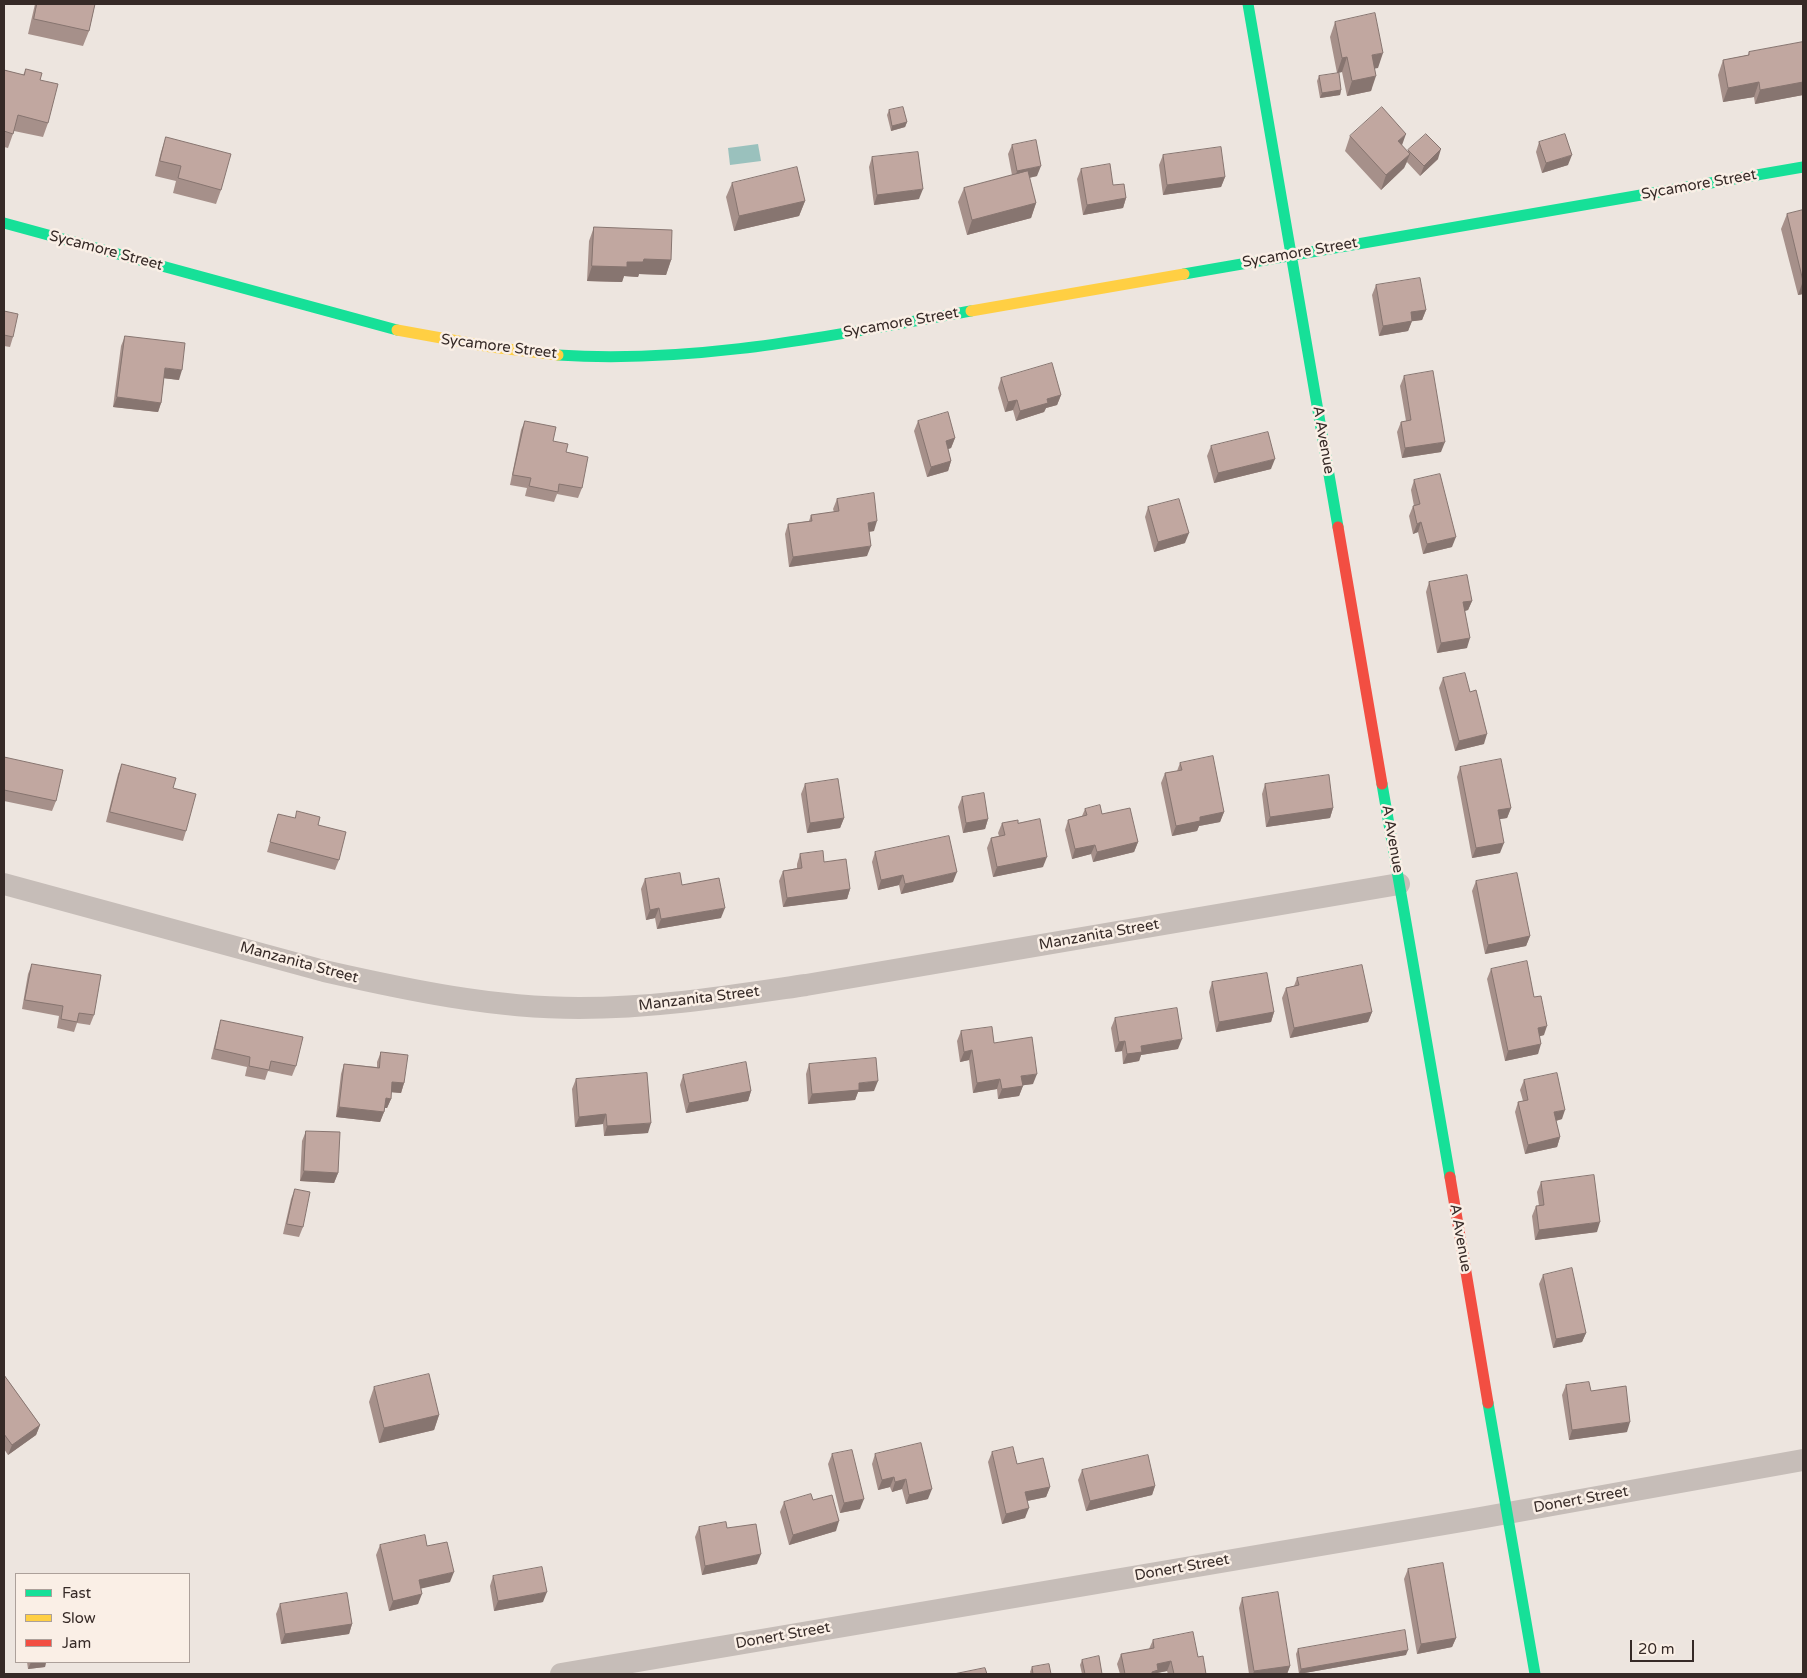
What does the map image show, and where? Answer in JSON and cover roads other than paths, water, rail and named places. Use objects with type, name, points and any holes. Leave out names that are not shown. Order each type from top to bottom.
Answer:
[{"type":"street","name":"A Avenue","points":[[1248,4],[1535,1674]]},
{"type":"street","name":"Sycamore Street","points":[[4,223],[397,330],[484,348],[608,357],[692,354],[793,342],[1803,167]]},
{"type":"street","name":"Manzanita Street","points":[[4,884],[324,971],[378,983],[468,999],[510,1004],[577,1008],[642,1006],[707,1000],[806,985],[1400,884]]},
{"type":"street","name":"Donert Street","points":[[561,1674],[1508,1513],[1803,1460]]},
{"type":"water","points":[[758,144],[761,161],[730,165],[728,148]]}]
